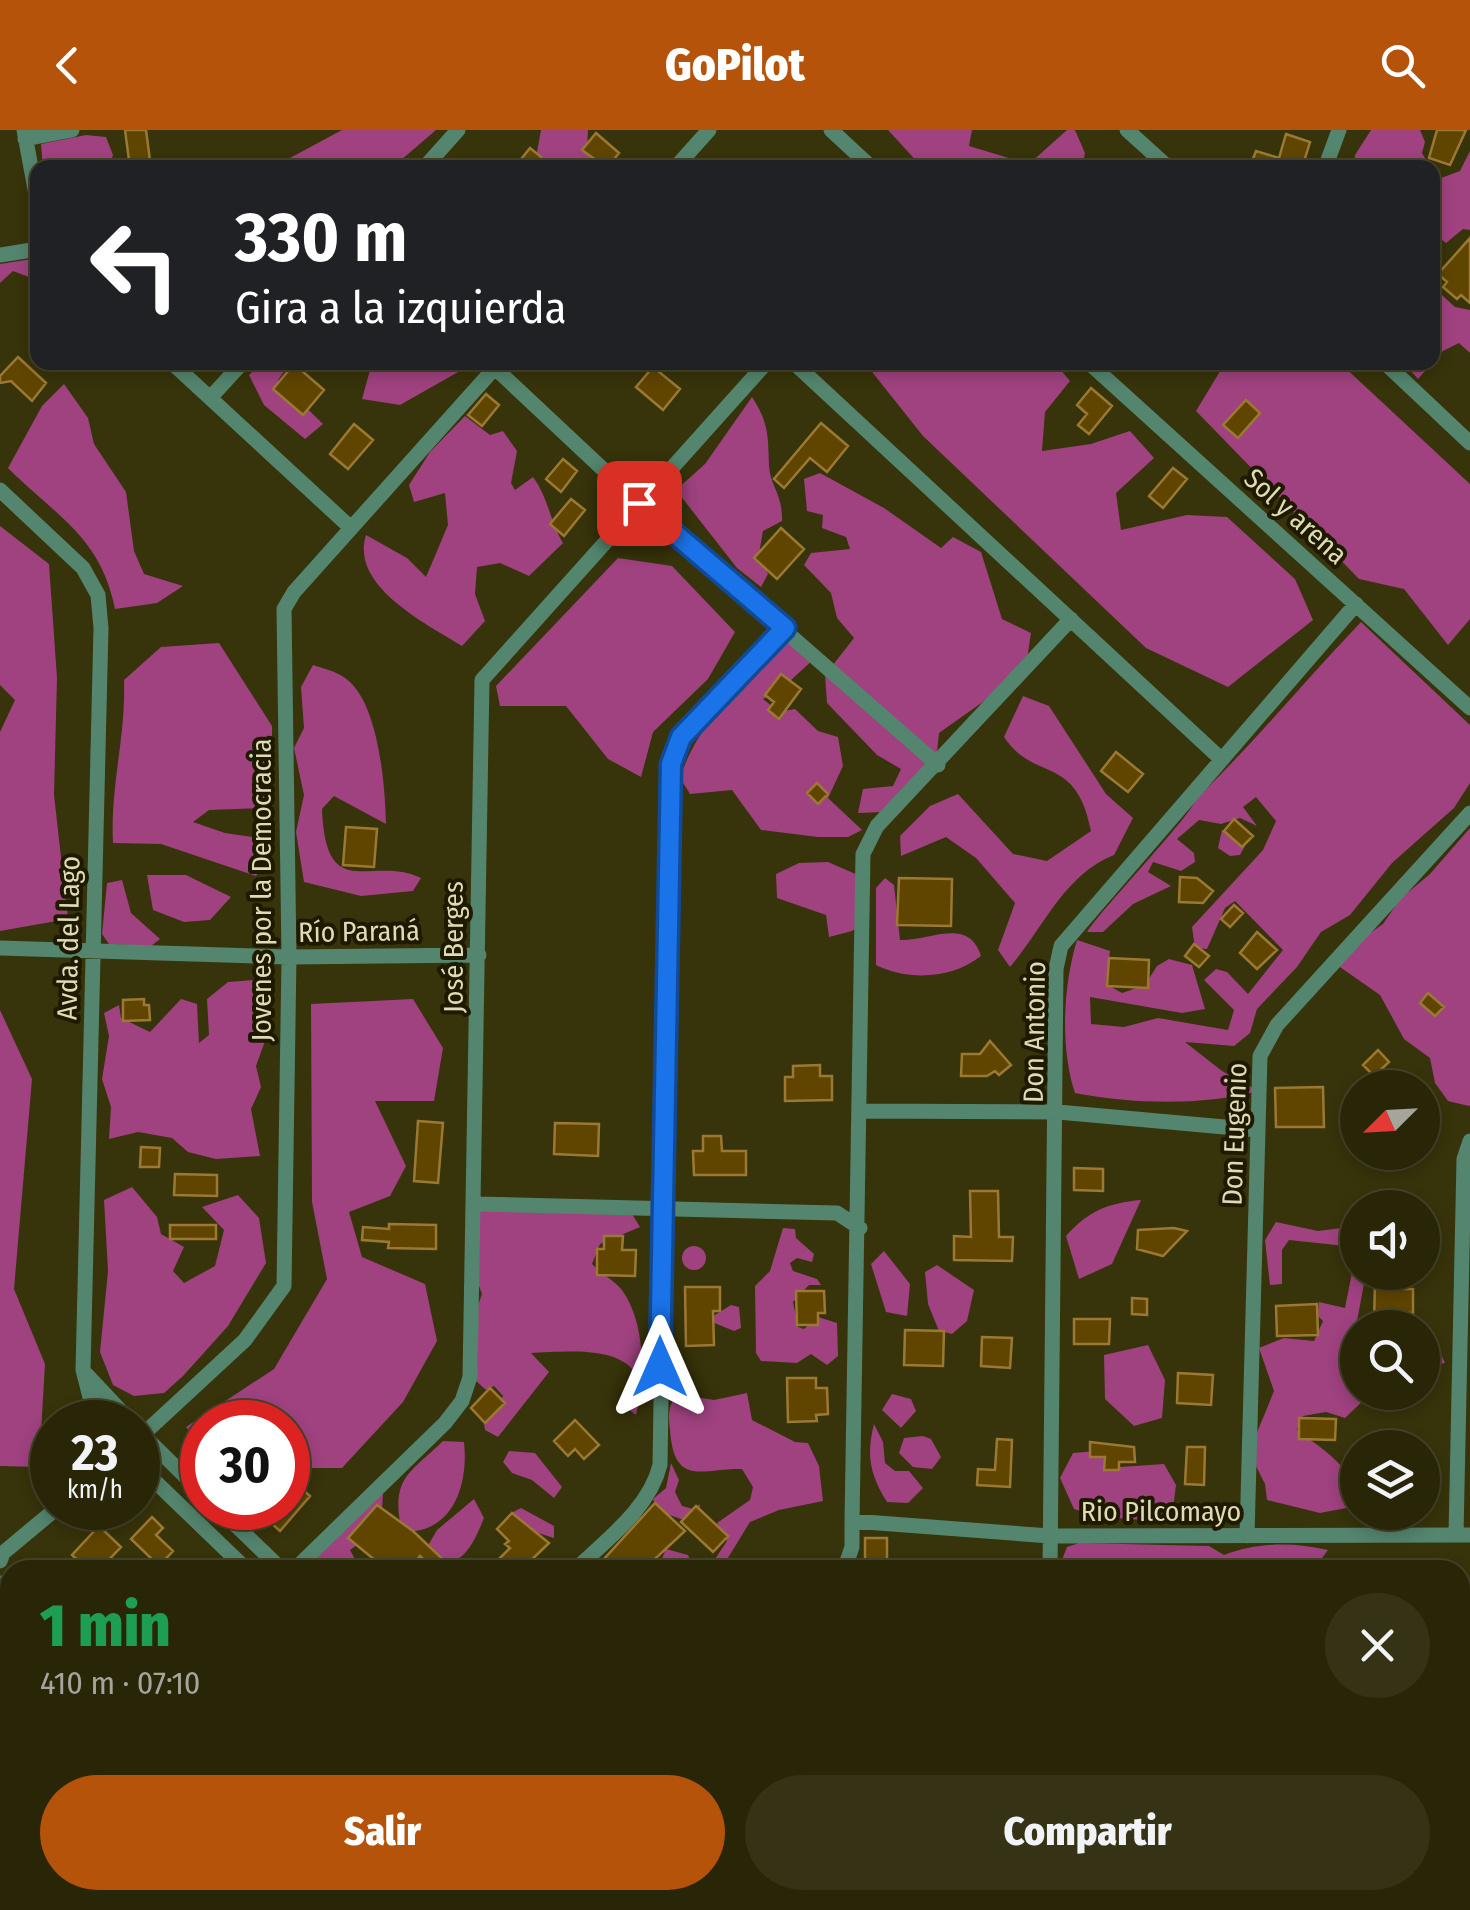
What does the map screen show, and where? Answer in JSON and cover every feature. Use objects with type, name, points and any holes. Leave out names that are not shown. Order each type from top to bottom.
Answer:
[{"type":"street","points":[[30,164],[24,134],[72,130]]},
{"type":"street","points":[[431,160],[458,130]]},
{"type":"street","points":[[682,160],[709,130]]},
{"type":"street","points":[[831,130],[863,160]]},
{"type":"street","points":[[1127,130],[1160,160]]},
{"type":"street","points":[[1329,160],[1338,130]]},
{"type":"street","points":[[0,255],[30,249]]},
{"type":"street","points":[[180,370],[352,528]]},
{"type":"street","points":[[210,398],[236,370]]},
{"type":"street","name":"Jovenes por la Democracia","points":[[160,1412],[245,1340],[284,1286],[289,957],[284,608],[294,592],[494,370]]},
{"type":"street","points":[[503,370],[639,503],[938,765]]},
{"type":"street","name":"José Berges","points":[[304,1560],[462,1401],[470,1377],[476,1204],[482,680],[759,370]]},
{"type":"street","points":[[802,370],[1221,759]]},
{"type":"street","name":"Sol y arena","points":[[1097,370],[1470,708]]},
{"type":"street","points":[[1393,370],[1470,442]]},
{"type":"street","name":"Avda. del Lago","points":[[0,490],[83,568],[98,595],[101,628],[83,1370],[91,1400]]},
{"type":"street","name":"Don Antonio","points":[[1050,1560],[1058,1112],[1056,969],[1061,946],[1356,604]]},
{"type":"street","points":[[848,1560],[852,1548],[860,1228],[863,854],[876,826],[938,765],[1071,619]]},
{"type":"street","points":[[585,1560],[644,1502],[658,1474],[671,764],[681,737],[785,628]]},
{"type":"street","name":"Don Eugenio","points":[[1247,1536],[1260,1056],[1266,1038],[1470,813]]},
{"type":"street","name":"Río Paraná","points":[[0,948],[289,957],[479,955]]},
{"type":"street","points":[[861,1112],[1058,1112],[1258,1130]]},
{"type":"street","points":[[1463,1535],[1464,1158],[1470,1141]]},
{"type":"street","points":[[837,1213],[860,1198]]},
{"type":"street","points":[[476,1204],[837,1213],[860,1228]]},
{"type":"street","points":[[83,1370],[110,1400]]},
{"type":"street","points":[[160,1453],[180,1472]]},
{"type":"street","points":[[160,1485],[237,1560]]},
{"type":"street","name":"Rio Pilcomayo","points":[[852,1521],[1050,1536],[1463,1535]]},
{"type":"street","points":[[0,1560],[3,1553],[30,1530]]},
{"type":"street","points":[[241,1530],[272,1560]]},
{"type":"shaded area","points":[[342,130],[436,130],[401,160],[290,158]]},
{"type":"shaded area","points":[[541,130],[588,130],[587,148],[593,160],[541,160],[537,152]]},
{"type":"shaded area","points":[[888,130],[972,130],[969,146],[1016,160],[916,160]]},
{"type":"shaded area","points":[[1067,130],[1075,130],[1085,153],[1084,160],[1033,160]]},
{"type":"shaded area","points":[[1371,130],[1420,130],[1425,142],[1422,153],[1426,160],[1355,160]]},
{"type":"shaded area","points":[[86,135],[106,137],[113,155],[111,160],[42,160],[41,144]]},
{"type":"shaded area","points":[[1470,151],[1470,230],[1463,229],[1446,243],[1440,238],[1440,177],[1460,171]]},
{"type":"shaded area","points":[[30,259],[30,277],[13,271],[0,283],[0,264]]},
{"type":"shaded area","points":[[1440,293],[1455,307],[1470,310],[1470,353],[1459,343],[1440,354]]},
{"type":"shaded area","points":[[254,370],[285,370],[278,380],[323,424],[305,439],[264,405],[249,375]]},
{"type":"shaded area","points":[[370,370],[462,370],[400,405],[362,399]]},
{"type":"shaded area","points":[[871,370],[1061,370],[1070,381],[1045,412],[1042,451],[1091,444],[1130,431],[1154,458],[1116,493],[1121,530],[1187,515],[1227,517],[1295,579],[1313,620],[1228,687],[1146,648],[923,436]]},
{"type":"shaded area","points":[[1221,370],[1348,370],[1470,484],[1470,619],[1448,645],[1404,589],[1359,579],[1196,411]]},
{"type":"shaded area","points":[[1410,370],[1426,370],[1418,379]]},
{"type":"shaded area","points":[[64,384],[88,418],[94,444],[126,492],[134,551],[144,574],[183,586],[157,603],[115,609],[108,584],[88,545],[8,468],[42,406]]},
{"type":"shaded area","points":[[752,397],[765,422],[770,473],[782,512],[782,521],[763,531],[759,554],[768,574],[761,587],[737,568],[676,490],[705,464]]},
{"type":"shaded area","points":[[465,416],[490,435],[503,431],[517,451],[511,483],[515,490],[533,477],[563,543],[529,576],[500,563],[477,567],[475,594],[485,621],[462,646],[394,601],[369,571],[364,553],[366,535],[407,558],[426,577],[448,525],[445,493],[414,502],[409,485],[430,452]]},
{"type":"shaded area","points":[[820,473],[884,508],[941,548],[953,537],[981,552],[1002,619],[1031,633],[1025,672],[939,733],[936,762],[883,812],[858,813],[863,789],[893,786],[901,769],[877,755],[827,703],[825,675],[854,638],[837,618],[831,593],[804,565],[811,553],[850,549],[846,537],[822,528],[823,515],[807,511],[804,479]]},
{"type":"shaded area","points":[[0,526],[49,564],[57,678],[54,795],[68,919],[0,931],[0,732],[15,700],[0,685]]},
{"type":"shaded area","points":[[618,558],[672,566],[735,632],[708,679],[653,732],[641,777],[608,759],[566,706],[500,706],[496,686]]},
{"type":"shaded area","points":[[1361,622],[1470,725],[1470,783],[1454,808],[1392,863],[1350,915],[1321,932],[1297,967],[1257,1009],[1250,1033],[1234,1046],[1185,1042],[1222,1071],[1259,1091],[1167,1102],[1075,1093],[1067,1057],[1065,1017],[1077,940],[1110,951],[1106,984],[1122,993],[1145,985],[1157,966],[1169,959],[1192,965],[1205,1009],[1182,1013],[1090,997],[1091,1024],[1124,1027],[1158,1018],[1228,1030],[1234,1010],[1204,980],[1216,969],[1227,972],[1248,994],[1283,950],[1235,901],[1225,908],[1207,949],[1195,948],[1192,927],[1263,850],[1276,821],[1256,797],[1243,807],[1257,826],[1240,818],[1221,824],[1199,820],[1177,839],[1194,853],[1195,862],[1181,871],[1153,862],[1148,872],[1171,886],[1133,904],[1103,932],[1087,932],[1195,800]]},
{"type":"shaded area","points":[[789,642],[815,658],[778,692],[763,699],[779,712],[795,709],[818,731],[838,737],[843,766],[828,798],[862,830],[848,837],[761,830],[732,790],[690,794],[680,778],[698,739],[724,702]]},
{"type":"shaded area","points":[[219,643],[272,726],[272,791],[263,808],[209,810],[193,822],[225,833],[266,839],[271,850],[256,876],[161,844],[113,843],[124,680],[161,647]]},
{"type":"shaded area","points":[[313,665],[342,676],[364,703],[378,744],[384,788],[386,824],[334,796],[322,809],[325,839],[332,857],[342,867],[354,871],[403,872],[421,878],[413,891],[361,896],[304,882],[296,832],[304,795],[294,748],[304,728],[301,687]]},
{"type":"shaded area","points":[[1023,696],[1049,706],[1106,794],[1133,818],[1114,855],[1081,875],[1068,889],[1010,967],[998,950],[1015,903],[976,858],[946,837],[901,856],[900,836],[930,806],[958,794],[1013,854],[1047,861],[1091,831],[1084,806],[1065,779],[1028,760],[1004,737]]},
{"type":"shaded area","points":[[1470,828],[1469,1106],[1448,1101],[1440,1090],[1440,1070],[1432,1070],[1430,1058],[1404,1039],[1380,995],[1337,965],[1343,952],[1383,924],[1400,899],[1430,874]]},
{"type":"shaded area","points":[[1222,830],[1245,846],[1240,855],[1230,856],[1218,848]]},
{"type":"shaded area","points":[[828,862],[867,879],[866,920],[852,931],[829,937],[826,915],[777,898],[776,874],[799,863]]},
{"type":"shaded area","points":[[147,875],[186,875],[231,897],[210,920],[184,922],[153,910]]},
{"type":"shaded area","points":[[885,878],[894,885],[900,940],[958,934],[975,944],[981,956],[957,969],[930,975],[902,974],[876,965],[876,888]]},
{"type":"shaded area","points":[[122,880],[131,913],[160,939],[151,946],[109,944],[102,934],[107,883]]},
{"type":"shaded area","points":[[254,980],[267,1004],[265,1041],[256,1066],[261,1087],[251,1109],[260,1156],[216,1159],[188,1152],[172,1138],[138,1132],[109,1139],[111,1107],[102,1079],[109,1036],[104,1013],[119,1005],[121,1018],[150,1032],[181,999],[197,1004],[199,1043],[209,1035],[207,999],[228,982]]},
{"type":"shaded area","points":[[413,999],[443,1048],[434,1101],[375,1101],[406,1166],[390,1196],[349,1212],[362,1257],[425,1284],[437,1341],[403,1402],[342,1468],[310,1468],[310,1400],[227,1400],[274,1369],[327,1279],[312,1202],[311,1004]]},
{"type":"shaded area","points":[[0,1010],[32,1079],[14,1289],[45,1364],[43,1400],[30,1400],[30,1467],[0,1466]]},
{"type":"shaded area","points":[[132,1187],[157,1217],[161,1234],[184,1247],[173,1271],[184,1283],[215,1266],[224,1230],[202,1207],[238,1195],[259,1218],[266,1263],[228,1326],[183,1376],[164,1393],[134,1396],[113,1385],[100,1352],[108,1271],[104,1200]]},
{"type":"shaded area","points":[[1141,1200],[1112,1264],[1079,1279],[1066,1236],[1099,1210]]},
{"type":"shaded area","points":[[471,1208],[629,1209],[640,1227],[600,1244],[592,1264],[622,1290],[636,1319],[642,1368],[636,1415],[627,1408],[632,1369],[623,1362],[585,1352],[531,1353],[549,1372],[498,1437],[485,1430],[482,1410],[495,1413],[503,1396],[494,1386],[486,1390],[476,1381],[478,1354],[472,1322],[482,1294],[467,1255]]},
{"type":"shaded area","points":[[1276,1222],[1318,1231],[1340,1228],[1340,1245],[1289,1240],[1282,1250],[1282,1284],[1270,1285],[1265,1240]]},
{"type":"shaded area","points":[[783,1228],[795,1229],[796,1238],[814,1254],[812,1262],[797,1258],[790,1263],[793,1271],[817,1279],[821,1285],[809,1285],[793,1302],[798,1327],[804,1329],[818,1317],[837,1323],[838,1356],[827,1365],[811,1354],[797,1363],[761,1361],[756,1353],[755,1286],[770,1271]]},
{"type":"shaded area","points":[[694,1246],[703,1249],[703,1267],[694,1270],[685,1267],[682,1258],[685,1249]]},
{"type":"shaded area","points":[[884,1251],[910,1284],[907,1316],[886,1312],[871,1264]]},
{"type":"shaded area","points":[[937,1265],[974,1290],[967,1321],[952,1334],[939,1331],[928,1304],[925,1272]]},
{"type":"shaded area","points":[[1349,1290],[1363,1290],[1359,1310],[1340,1310],[1340,1410],[1353,1410],[1345,1418],[1326,1412],[1303,1416],[1297,1430],[1340,1466],[1340,1509],[1320,1513],[1267,1500],[1265,1484],[1249,1452],[1274,1391],[1259,1348],[1284,1338],[1314,1341],[1323,1321],[1318,1316],[1319,1302],[1345,1308]]},
{"type":"shaded area","points":[[731,1305],[739,1307],[741,1328],[734,1331],[707,1320]]},
{"type":"shaded area","points":[[1148,1345],[1165,1380],[1162,1418],[1134,1426],[1105,1399],[1104,1355]]},
{"type":"shaded area","points":[[747,1393],[752,1420],[795,1442],[808,1443],[819,1466],[823,1501],[779,1510],[750,1522],[727,1560],[714,1560],[727,1541],[717,1523],[750,1500],[753,1487],[742,1469],[703,1472],[684,1468],[677,1460],[669,1425],[669,1410],[678,1394],[714,1400]]},
{"type":"shaded area","points":[[892,1394],[911,1399],[916,1411],[901,1428],[882,1410]]},
{"type":"shaded area","points":[[874,1424],[883,1442],[885,1463],[895,1471],[909,1471],[923,1488],[908,1503],[887,1502],[877,1483],[870,1455]]},
{"type":"shaded area","points":[[904,1438],[931,1439],[941,1457],[932,1469],[913,1467],[899,1453]]},
{"type":"shaded area","points":[[443,1441],[464,1442],[462,1484],[441,1519],[415,1531],[400,1522],[402,1484]]},
{"type":"shaded area","points":[[509,1451],[535,1453],[562,1487],[554,1498],[532,1480],[512,1473],[503,1462]]},
{"type":"shaded area","points":[[1098,1451],[1120,1467],[1164,1464],[1176,1485],[1172,1517],[1123,1519],[1074,1509],[1060,1478],[1073,1453]]},
{"type":"shaded area","points":[[671,1463],[679,1480],[675,1492],[682,1506],[693,1509],[700,1504],[699,1511],[684,1520],[658,1511],[653,1499],[666,1488]]},
{"type":"shaded area","points":[[383,1493],[381,1527],[350,1550],[356,1560],[316,1560],[322,1542]]},
{"type":"shaded area","points":[[474,1499],[484,1518],[470,1547],[457,1560],[426,1560],[426,1549],[437,1530]]},
{"type":"shaded area","points":[[521,1508],[554,1526],[554,1538],[535,1532],[511,1513]]},
{"type":"shaded area","points":[[1079,1543],[1209,1546],[1224,1555],[1276,1545],[1328,1550],[1320,1560],[1062,1560],[1067,1547]]},
{"type":"shaded area","points":[[666,1549],[688,1555],[690,1560],[661,1560]]},
{"type":"building","points":[[125,130],[146,130],[150,160],[129,160]]},
{"type":"building","points":[[1437,130],[1466,130],[1450,165],[1429,158]]},
{"type":"building","points":[[596,133],[619,153],[613,160],[596,160],[582,150]]},
{"type":"building","points":[[1286,134],[1310,142],[1304,160],[1253,160],[1256,151],[1279,158]]},
{"type":"building","points":[[530,148],[541,157],[539,160],[520,160]]},
{"type":"building","points":[[1470,238],[1470,303],[1461,295],[1457,299],[1443,287],[1447,282],[1440,272]]},
{"type":"building","points":[[18,357],[46,383],[32,401],[11,381],[0,383],[0,376]]},
{"type":"building","points":[[289,370],[301,370],[324,390],[303,415],[273,389]]},
{"type":"building","points":[[650,370],[657,370],[680,389],[663,410],[636,387]]},
{"type":"building","points":[[1091,388],[1112,406],[1089,434],[1078,425],[1087,414],[1077,405]]},
{"type":"building","points":[[486,394],[499,405],[482,426],[468,415]]},
{"type":"building","points":[[1246,400],[1260,413],[1238,438],[1223,425]]},
{"type":"building","points":[[821,423],[848,446],[827,472],[810,458],[784,488],[774,479]]},
{"type":"building","points":[[354,424],[373,440],[348,469],[330,454]]},
{"type":"building","points":[[563,459],[577,471],[561,492],[546,479]]},
{"type":"building","points":[[1173,468],[1187,479],[1163,508],[1149,496]]},
{"type":"building","points":[[571,499],[585,510],[564,536],[550,524]]},
{"type":"building","points":[[781,528],[804,549],[777,579],[754,558]]},
{"type":"building","points":[[781,674],[801,689],[779,719],[768,710],[774,702],[765,695]]},
{"type":"building","points":[[1116,752],[1143,774],[1128,792],[1101,771]]},
{"type":"building","points":[[817,783],[828,794],[818,804],[807,793]]},
{"type":"building","points":[[1234,819],[1253,836],[1242,847],[1224,831]]},
{"type":"building","points":[[346,827],[377,829],[374,867],[343,865]]},
{"type":"building","points":[[1180,877],[1197,878],[1213,891],[1203,903],[1179,902]]},
{"type":"building","points":[[899,878],[952,879],[951,926],[897,925]]},
{"type":"building","points":[[1234,905],[1243,913],[1230,927],[1221,919]]},
{"type":"building","points":[[1257,932],[1277,950],[1257,969],[1240,953]]},
{"type":"building","points":[[1194,944],[1209,956],[1199,967],[1185,956]]},
{"type":"building","points":[[1109,958],[1149,960],[1148,988],[1107,986]]},
{"type":"building","points":[[1428,993],[1444,1007],[1435,1016],[1420,1003]]},
{"type":"building","points":[[144,999],[144,1005],[149,1005],[150,1020],[123,1021],[123,1000]]},
{"type":"building","points":[[990,1041],[1011,1065],[999,1075],[995,1071],[987,1076],[961,1076],[962,1054],[980,1054]]},
{"type":"building","points":[[1378,1050],[1389,1062],[1380,1070],[1368,1070],[1363,1065]]},
{"type":"building","points":[[820,1065],[820,1076],[832,1076],[832,1100],[785,1101],[785,1077],[793,1077],[793,1066]]},
{"type":"building","points":[[1323,1087],[1324,1127],[1276,1127],[1275,1088]]},
{"type":"building","points":[[418,1121],[443,1123],[438,1183],[414,1181]]},
{"type":"building","points":[[555,1123],[599,1124],[598,1156],[554,1154]]},
{"type":"building","points":[[703,1136],[721,1136],[722,1151],[746,1151],[746,1175],[694,1175],[693,1151],[703,1151]]},
{"type":"building","points":[[141,1147],[160,1148],[159,1167],[140,1167]]},
{"type":"building","points":[[1074,1168],[1103,1169],[1103,1191],[1074,1190]]},
{"type":"building","points":[[175,1174],[217,1175],[217,1196],[174,1195]]},
{"type":"building","points":[[970,1191],[998,1191],[999,1237],[1013,1237],[1012,1261],[954,1260],[954,1236],[971,1237]]},
{"type":"building","points":[[389,1224],[436,1225],[436,1249],[388,1248],[389,1242],[362,1240],[363,1227],[389,1229]]},
{"type":"building","points":[[170,1225],[216,1225],[216,1239],[170,1239]]},
{"type":"building","points":[[1138,1230],[1187,1231],[1163,1256],[1137,1249]]},
{"type":"building","points":[[604,1236],[623,1236],[622,1250],[636,1250],[635,1276],[597,1275],[597,1249],[604,1249]]},
{"type":"building","points":[[685,1287],[720,1287],[720,1311],[713,1311],[714,1345],[686,1346]]},
{"type":"building","points":[[1375,1290],[1413,1290],[1413,1310],[1374,1310]]},
{"type":"building","points":[[796,1291],[824,1291],[825,1313],[818,1313],[818,1325],[797,1325]]},
{"type":"building","points":[[1132,1298],[1147,1299],[1147,1315],[1132,1314]]},
{"type":"building","points":[[1317,1304],[1318,1335],[1277,1336],[1276,1306]]},
{"type":"building","points":[[1074,1319],[1110,1319],[1109,1344],[1074,1344]]},
{"type":"building","points":[[905,1330],[944,1331],[943,1366],[904,1365]]},
{"type":"building","points":[[982,1337],[1012,1338],[1010,1368],[981,1366]]},
{"type":"building","points":[[1178,1373],[1213,1375],[1211,1405],[1177,1403]]},
{"type":"building","points":[[787,1378],[816,1378],[816,1388],[827,1388],[828,1414],[816,1415],[817,1421],[788,1422]]},
{"type":"building","points":[[490,1388],[505,1403],[485,1423],[471,1408]]},
{"type":"building","points":[[1299,1418],[1336,1419],[1335,1440],[1299,1439]]},
{"type":"building","points":[[575,1420],[599,1445],[584,1459],[575,1449],[568,1456],[554,1441]]},
{"type":"building","points":[[997,1439],[1012,1440],[1010,1487],[977,1485],[978,1469],[995,1470]]},
{"type":"building","points":[[1090,1442],[1134,1447],[1135,1462],[1119,1462],[1119,1470],[1104,1470],[1105,1457],[1090,1457]]},
{"type":"building","points":[[1187,1447],[1205,1447],[1204,1485],[1185,1484]]},
{"type":"building","points":[[655,1503],[685,1531],[654,1560],[603,1560]]},
{"type":"building","points":[[377,1505],[443,1560],[424,1560],[420,1556],[417,1560],[375,1560],[348,1538]]},
{"type":"building","points":[[696,1506],[728,1536],[713,1552],[681,1522]]},
{"type":"building","points":[[512,1513],[549,1543],[531,1560],[498,1560],[510,1548],[505,1544],[509,1541],[497,1529]]},
{"type":"building","points":[[160,1525],[163,1528],[156,1535],[173,1551],[165,1560],[153,1560],[131,1539],[140,1530],[160,1530]]},
{"type":"building","points":[[95,1530],[103,1530],[121,1547],[109,1560],[77,1560],[72,1555]]},
{"type":"building","points":[[865,1538],[887,1538],[887,1560],[865,1560]]},
{"type":"route","points":[[639,503],[785,628],[681,737],[671,764],[660,1367]]}]
